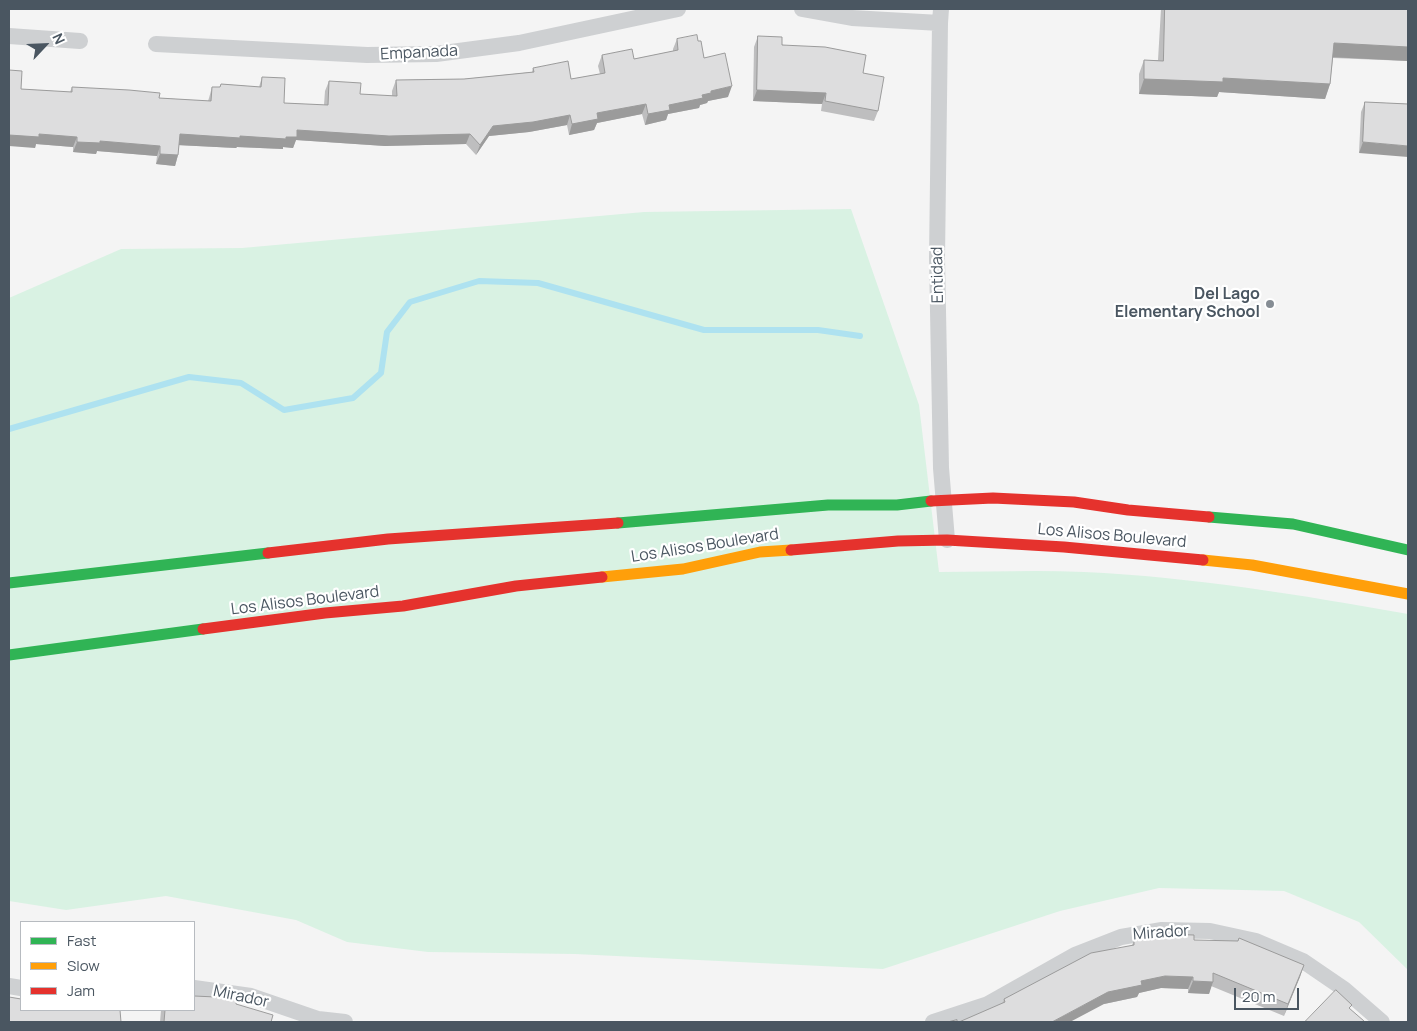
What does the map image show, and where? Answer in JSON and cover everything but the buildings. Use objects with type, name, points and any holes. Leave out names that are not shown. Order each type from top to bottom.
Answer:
[{"type":"main road","name":"Los Alisos Boulevard","points":[[9,583],[388,539],[683,518],[828,505],[897,505],[944,500],[993,498],[1074,502],[1128,510],[1293,524],[1408,550]]},
{"type":"main road","name":"Los Alisos Boulevard","points":[[9,655],[305,616],[403,606],[516,586],[683,569],[760,552],[898,541],[947,540],[1064,546],[1252,565],[1408,594]]},
{"type":"street","name":"Empanada","points":[[156,44],[367,56],[436,54],[519,43],[678,9]]},
{"type":"street","points":[[802,9],[852,18],[941,16]]},
{"type":"street","name":"Entidad","points":[[941,16],[937,258],[941,468],[947,540]]},
{"type":"street","points":[[9,36],[80,41]]},
{"type":"street","name":"Mirador","points":[[933,1022],[988,1004],[1075,956],[1121,937],[1162,930],[1210,931],[1256,941],[1303,961],[1344,988],[1382,1022]]},
{"type":"street","name":"Mirador","points":[[195,988],[251,996],[318,1019],[345,1022]]},
{"type":"green space","points":[[851,209],[919,405],[939,572],[1066,571],[1125,574],[1206,582],[1408,614],[1408,970],[1359,922],[1284,891],[1159,888],[1060,911],[883,969],[575,954],[428,952],[347,942],[296,920],[166,896],[66,910],[9,901],[9,298],[121,249],[242,248],[644,212]]},
{"type":"waterway","points":[[9,429],[189,377],[241,383],[284,410],[353,398],[381,373],[387,332],[410,302],[479,281],[538,283],[704,330],[818,330],[860,336]]},
{"type":"traffic: fast","points":[[618,523],[828,505],[897,505],[931,501]]},
{"type":"traffic: fast","points":[[1209,517],[1293,524],[1408,550]]},
{"type":"traffic: fast","points":[[9,583],[268,553]]},
{"type":"traffic: fast","points":[[9,655],[203,629]]},
{"type":"traffic: slow","points":[[602,577],[683,569],[760,552],[791,550]]},
{"type":"traffic: slow","points":[[1203,560],[1252,565],[1408,594]]},
{"type":"traffic: jam","points":[[931,501],[993,498],[1074,502],[1128,510],[1209,517]]},
{"type":"traffic: jam","points":[[268,553],[388,539],[618,523]]},
{"type":"traffic: jam","points":[[791,550],[898,541],[947,540],[1064,547],[1203,560]]},
{"type":"traffic: jam","points":[[203,629],[325,613],[403,606],[516,586],[602,577]]},
{"type":"place","name":"Del Lago Elementary School","points":[[1270,304]]}]
